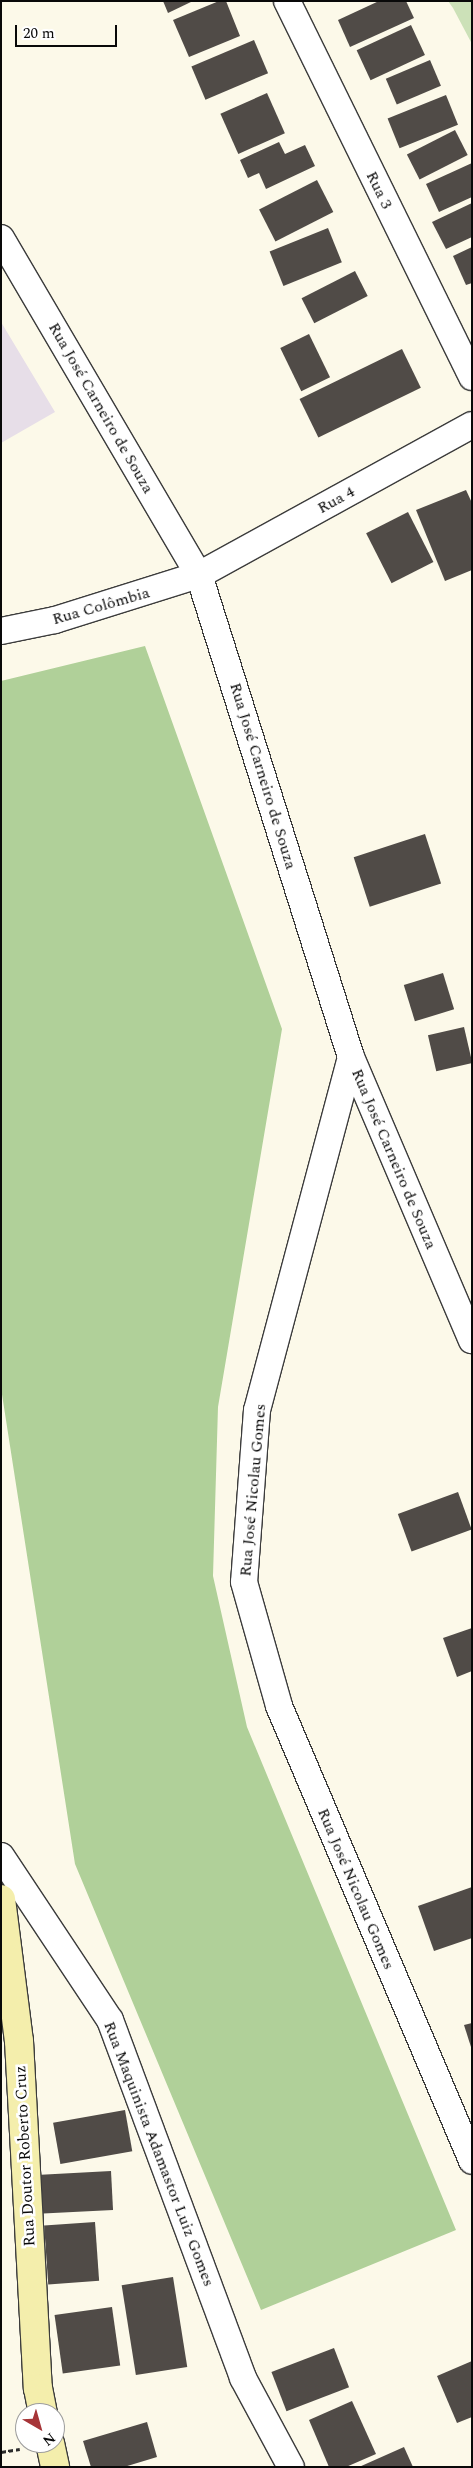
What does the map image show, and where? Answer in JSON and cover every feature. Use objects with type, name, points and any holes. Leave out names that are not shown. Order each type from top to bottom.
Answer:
[{"type":"main road","name":"Rua Doutor Roberto Cruz","points":[[1,1900],[19,2041],[43,2403]]},
{"type":"main road","points":[[52,2453],[55,2467]]},
{"type":"street","name":"Rua 3","points":[[288,1],[472,377]]},
{"type":"street","name":"Rua José Carneiro de Souza","points":[[1,238],[199,575],[351,1057],[472,1340]]},
{"type":"street","name":"Rua 4","points":[[199,575],[472,425]]},
{"type":"street","name":"Rua Colômbia","points":[[1,631],[55,620],[199,575]]},
{"type":"street","name":"Rua José Nicolau Gomes","points":[[351,1057],[257,1410],[244,1582],[279,1706],[472,2161]]},
{"type":"street","name":"Rua Maquinista Adamastor Luiz Gomes","points":[[1,1856],[110,2020],[243,2378],[291,2467]]},
{"type":"shaded area","points":[[1,322],[55,412],[1,443]]},
{"type":"green space","points":[[448,1],[472,1],[472,44],[453,8]]},
{"type":"green space","points":[[145,646],[282,1029],[218,1407],[213,1576],[247,1727],[456,2230],[261,2310],[75,1864],[1,1388],[1,681]]},
{"type":"building","points":[[163,1],[193,1],[168,13]]},
{"type":"building","points":[[219,1],[226,1],[240,36],[189,57],[173,20]]},
{"type":"building","points":[[379,1],[406,1],[414,18],[350,47],[338,20]]},
{"type":"building","points":[[411,25],[425,55],[371,80],[357,50]]},
{"type":"building","points":[[254,40],[268,73],[205,100],[191,67]]},
{"type":"building","points":[[430,60],[441,86],[397,105],[386,79]]},
{"type":"building","points":[[267,93],[285,133],[238,154],[220,114]]},
{"type":"building","points":[[446,95],[458,125],[400,148],[388,119]]},
{"type":"building","points":[[455,130],[468,155],[420,179],[407,155]]},
{"type":"building","points":[[279,142],[285,154],[305,145],[315,166],[266,189],[259,173],[248,178],[240,160]]},
{"type":"building","points":[[472,163],[472,197],[439,212],[426,184]]},
{"type":"building","points":[[317,180],[333,212],[275,242],[259,210]]},
{"type":"building","points":[[472,203],[472,237],[446,249],[432,222]]},
{"type":"building","points":[[328,228],[342,262],[283,286],[270,252]]},
{"type":"building","points":[[472,247],[472,283],[466,285],[453,256]]},
{"type":"building","points":[[355,271],[368,296],[314,323],[302,298]]},
{"type":"building","points":[[309,334],[330,377],[301,391],[280,348]]},
{"type":"building","points":[[402,349],[421,388],[318,438],[300,399]]},
{"type":"building","points":[[466,490],[472,503],[472,570],[445,581],[416,510]]},
{"type":"building","points":[[408,512],[433,562],[392,583],[366,533]]},
{"type":"building","points":[[425,834],[441,883],[370,907],[354,857]]},
{"type":"building","points":[[443,973],[454,1009],[415,1021],[404,985]]},
{"type":"building","points":[[464,1027],[472,1063],[436,1071],[428,1035]]},
{"type":"building","points":[[458,1492],[472,1530],[412,1551],[398,1514]]},
{"type":"building","points":[[472,1628],[472,1671],[457,1677],[443,1638]]},
{"type":"building","points":[[472,1887],[472,1938],[434,1951],[418,1906]]},
{"type":"building","points":[[472,2023],[472,2047],[471,2047],[464,2025]]},
{"type":"building","points":[[125,2110],[132,2151],[60,2164],[53,2123]]},
{"type":"building","points":[[111,2171],[113,2210],[43,2214],[41,2175]]},
{"type":"building","points":[[95,2222],[99,2281],[48,2284],[44,2226]]},
{"type":"building","points":[[173,2277],[187,2367],[136,2375],[122,2285]]},
{"type":"building","points":[[112,2307],[120,2365],[63,2373],[55,2315]]},
{"type":"building","points":[[334,2348],[349,2387],[287,2411],[271,2372]]},
{"type":"building","points":[[472,2361],[472,2417],[457,2423],[437,2376]]},
{"type":"building","points":[[352,2401],[376,2454],[346,2467],[329,2467],[309,2420]]},
{"type":"building","points":[[147,2422],[157,2457],[124,2467],[91,2467],[83,2441]]},
{"type":"building","points":[[404,2447],[413,2467],[359,2467]]}]
